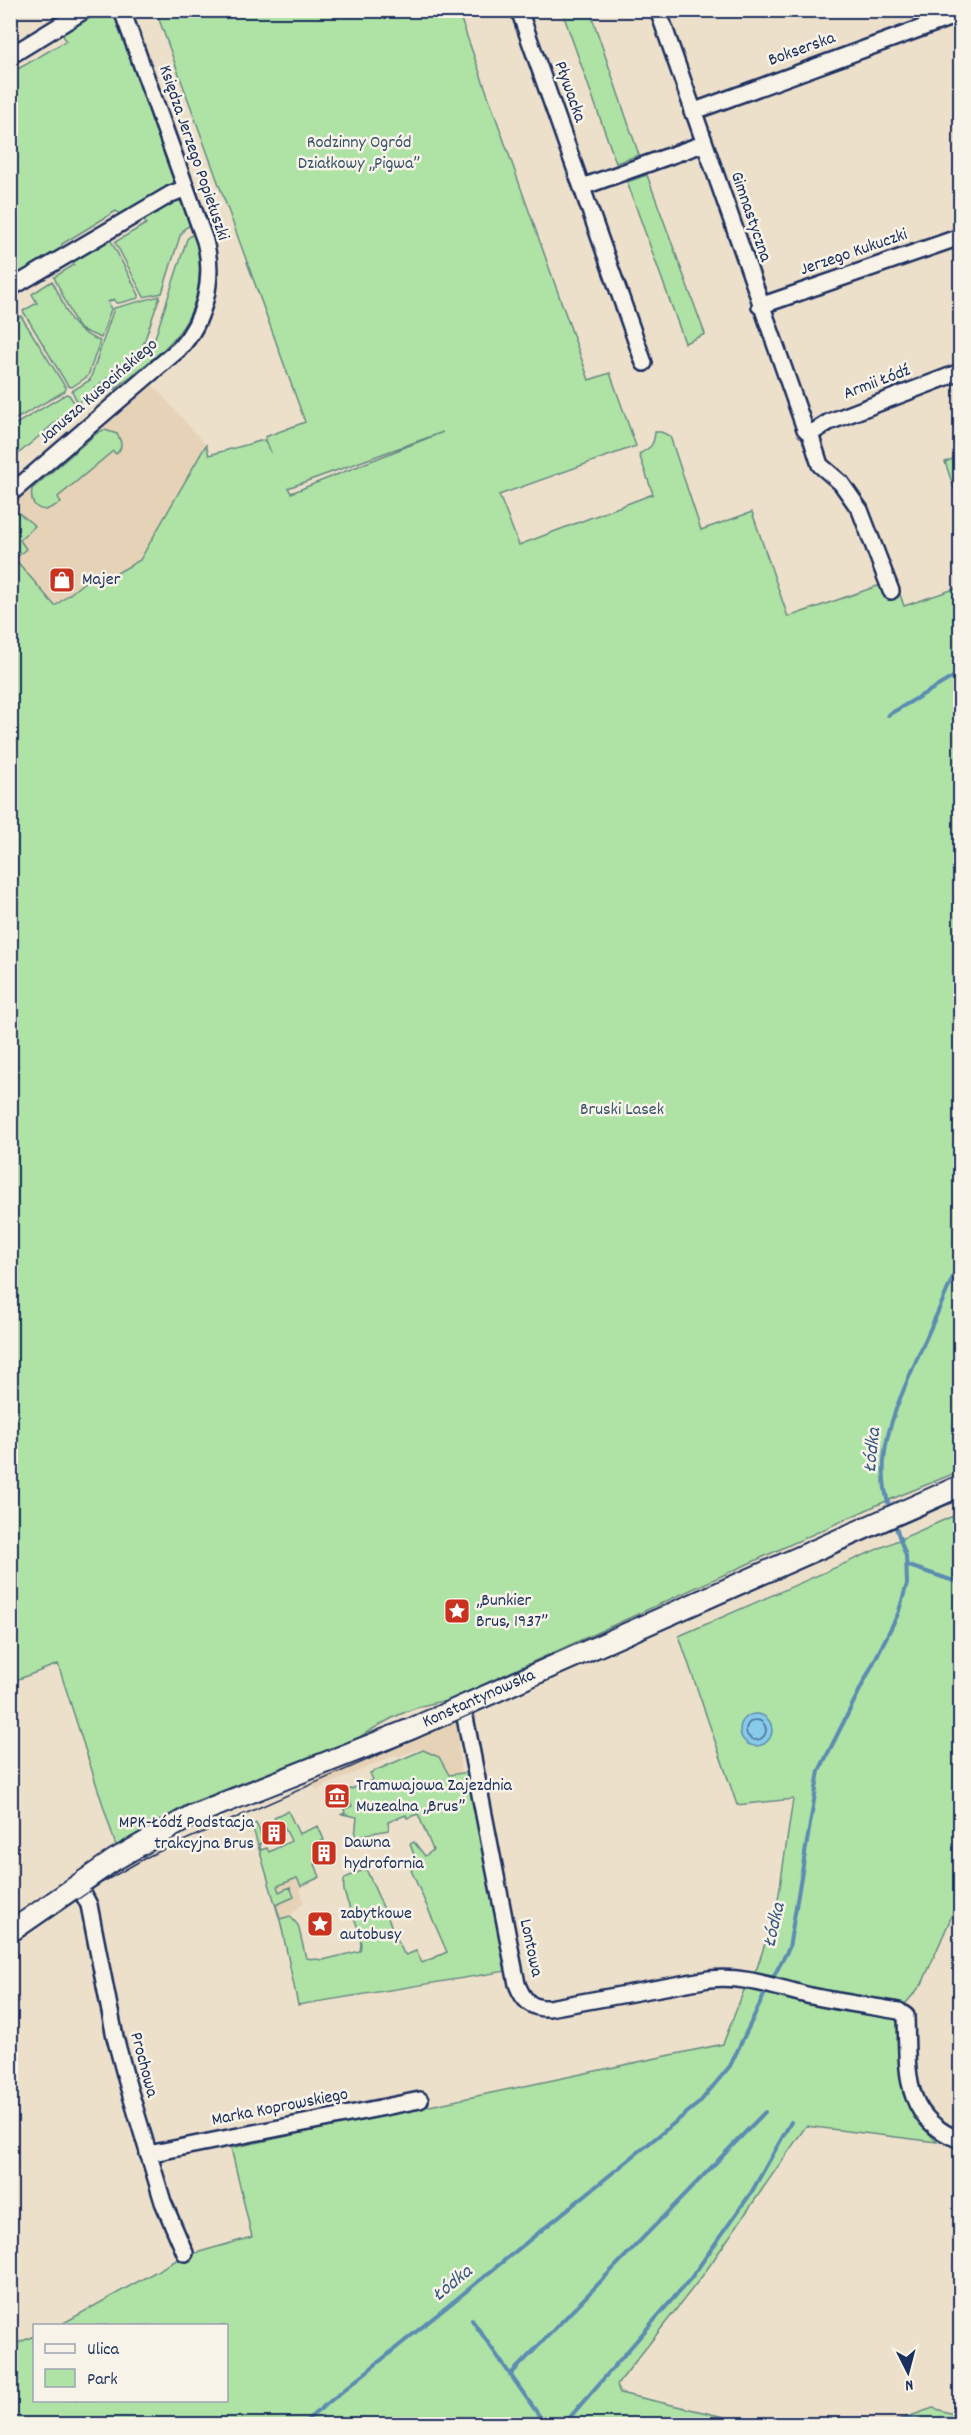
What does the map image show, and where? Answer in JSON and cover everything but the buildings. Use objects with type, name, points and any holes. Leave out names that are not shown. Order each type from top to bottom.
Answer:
[{"type":"main road","name":"Konstantynowska","points":[[10,1932],[78,1884],[147,1840],[193,1815],[463,1707],[960,1486]]},
{"type":"street","points":[[10,56],[85,10]]},
{"type":"street","name":"Księdza Jerzego Popiełuszki","points":[[122,10],[205,241],[209,259],[209,279],[202,310]]},
{"type":"street","name":"Pływacka","points":[[519,10],[644,363]]},
{"type":"street","name":"Gimnastyczna","points":[[658,10],[703,144],[805,429],[810,434],[820,465],[841,483],[860,510],[891,591]]},
{"type":"street","name":"Bokserska","points":[[692,112],[960,14]]},
{"type":"street","points":[[582,187],[703,144]]},
{"type":"street","points":[[16,285],[171,194],[186,188]]},
{"type":"street","name":"Jerzego Kukuczki","points":[[760,306],[960,237]]},
{"type":"street","name":"Janusza Kusocińskiego","points":[[10,494],[173,354],[192,331],[202,310]]},
{"type":"street","name":"Armii Łódź","points":[[810,434],[829,422],[960,372]]},
{"type":"street","name":"Lontowa","points":[[463,1707],[518,1984],[526,2001],[538,2008],[549,2008],[709,1979],[734,1978],[754,1980],[809,1995],[899,2011],[906,2016],[906,2054],[910,2087],[915,2100],[920,2110],[937,2128],[960,2140]]},
{"type":"street","name":"Prochowa","points":[[78,1884],[89,1905],[114,2037],[163,2202],[185,2253]]},
{"type":"street","name":"Marka Koprowskiego","points":[[148,2154],[420,2100]]},
{"type":"shaded area","points":[[153,385],[206,445],[140,560],[56,609],[11,555],[10,507]]},
{"type":"shaded area","points":[[476,1712],[478,1717],[466,1726],[458,1743],[461,1773],[448,1776],[439,1757],[419,1749],[397,1758],[398,1754],[316,1790],[312,1781],[464,1714],[465,1717]]},
{"type":"shaded area","points":[[298,1878],[304,1902],[290,1916],[280,1919],[276,1905],[285,1902],[277,1886]]},
{"type":"green space","points":[[99,11],[110,11],[117,21],[175,182],[121,215],[116,211],[62,244],[60,251],[16,278],[13,276],[17,272],[11,261],[11,73],[66,41],[61,31]]},
{"type":"green space","points":[[156,11],[458,11],[589,380],[610,373],[636,446],[499,495],[519,545],[653,494],[639,454],[651,446],[655,432],[661,432],[670,436],[701,530],[752,512],[788,617],[895,580],[904,606],[960,587],[960,1471],[877,1505],[447,1701],[411,1710],[358,1738],[188,1804],[116,1846],[58,1664],[11,1682],[11,512],[19,513],[35,526],[20,540],[26,549],[15,559],[55,606],[92,576],[96,580],[103,581],[140,560],[206,445],[209,455],[264,440],[271,453],[265,437],[305,422]],"holes":[[[443,432],[291,493],[288,488]]]},
{"type":"green space","points":[[562,11],[590,11],[639,155],[616,163]]},
{"type":"green space","points":[[647,175],[705,334],[685,343],[627,182]]},
{"type":"green space","points":[[176,200],[185,203],[191,225],[185,228],[180,236],[162,293],[144,297],[115,242],[146,224],[143,217]]},
{"type":"green space","points":[[194,233],[199,260],[198,287],[195,301],[183,326],[154,358],[115,389],[108,388],[145,356],[152,347],[187,239]]},
{"type":"green space","points":[[109,237],[139,298],[119,303],[116,303],[114,299],[108,302],[111,309],[101,338],[77,326],[54,277],[74,265],[72,261]]},
{"type":"green space","points":[[52,281],[74,324],[89,336],[100,341],[88,376],[72,387],[68,386],[23,311],[37,303],[32,294]]},
{"type":"green space","points":[[160,296],[142,348],[78,403],[72,391],[90,380],[114,308]]},
{"type":"green space","points":[[21,316],[66,388],[65,391],[11,422],[11,331],[17,318]]},
{"type":"green space","points":[[66,394],[76,405],[11,460],[11,427]]},
{"type":"green space","points":[[105,430],[117,434],[121,445],[118,452],[116,454],[113,451],[58,497],[61,503],[46,510],[36,506],[32,501],[32,489],[91,438]]},
{"type":"green space","points":[[960,456],[960,506],[945,462]]},
{"type":"green space","points":[[960,1513],[960,1897],[922,1984],[906,2003],[902,2038],[903,2094],[914,2118],[937,2142],[806,2126],[703,2275],[617,2385],[620,2393],[755,2424],[11,2424],[11,2346],[33,2336],[33,2402],[228,2402],[228,2324],[62,2324],[182,2257],[252,2237],[231,2148],[723,2044],[746,1985],[757,1968],[777,1907],[793,1799],[737,1805],[679,1636]]},
{"type":"green space","points":[[423,1750],[439,1757],[449,1775],[468,1772],[507,1971],[298,2005],[281,1924],[252,1825],[256,1823],[264,1841],[259,1844],[261,1850],[267,1848],[269,1852],[291,1841],[283,1824],[278,1826],[274,1817],[288,1811],[299,1834],[318,1826],[324,1840],[314,1845],[321,1861],[315,1864],[320,1877],[301,1886],[297,1878],[277,1886],[279,1892],[290,1887],[294,1897],[276,1905],[280,1919],[290,1916],[298,1925],[306,1958],[323,1960],[360,1951],[359,1932],[344,1886],[345,1878],[366,1869],[403,1952],[406,1955],[416,1951],[422,1963],[447,1952],[411,1870],[418,1866],[410,1844],[414,1842],[425,1856],[433,1850],[418,1814],[407,1818],[406,1815],[388,1822],[389,1830],[362,1835],[358,1838],[355,1837],[357,1817],[342,1814],[345,1813],[344,1809],[352,1806],[346,1791],[373,1780],[370,1773]]},
{"type":"green space","points":[[933,2408],[960,2416],[960,2424],[887,2424]]},
{"type":"water","points":[[756,1714],[767,1719],[772,1730],[767,1741],[756,1746],[745,1741],[740,1730],[745,1719]]},
{"type":"waterway","points":[[888,715],[960,673]]},
{"type":"waterway","name":"Łódka","points":[[890,1509],[885,1489],[884,1469],[885,1449],[890,1430],[903,1391],[960,1260]]},
{"type":"waterway","name":"Łódka","points":[[771,1981],[789,1948],[819,1771],[898,1614],[907,1584],[906,1556],[894,1522]]},
{"type":"waterway","points":[[906,1565],[960,1583]]},
{"type":"waterway","name":"Łódka","points":[[302,2424],[699,2103],[730,2066],[768,1987]]},
{"type":"waterway","points":[[510,2375],[765,2112]]},
{"type":"waterway","points":[[564,2424],[691,2278],[751,2193],[791,2122]]},
{"type":"waterway","points":[[472,2320],[545,2424]]},
{"type":"waterway","points":[[891,2424],[910,2419],[943,2424]]},
{"type":"tram line","points":[[10,1946],[103,1882],[149,1856],[960,1499]]},
{"type":"place","name":"Majer","points":[[62,580]]},
{"type":"place","name":"„Bunkier Brus, 1937”","points":[[457,1611]]},
{"type":"place","name":"Tramwajowa Zajezdnia Muzealna „Brus”","points":[[337,1796]]},
{"type":"place","name":"MPK-Łódź Podstacja trakcyjna Brus","points":[[274,1833]]},
{"type":"place","name":"Dawna hydrofornia","points":[[324,1853]]},
{"type":"place","name":"zabytkowe autobusy","points":[[320,1924]]},
{"type":"park label","name":"Rodzinny Ogród Działkowy „Pigwa”","points":[[359,153]]},
{"type":"park label","name":"Bruski Lasek","points":[[622,1110]]}]
